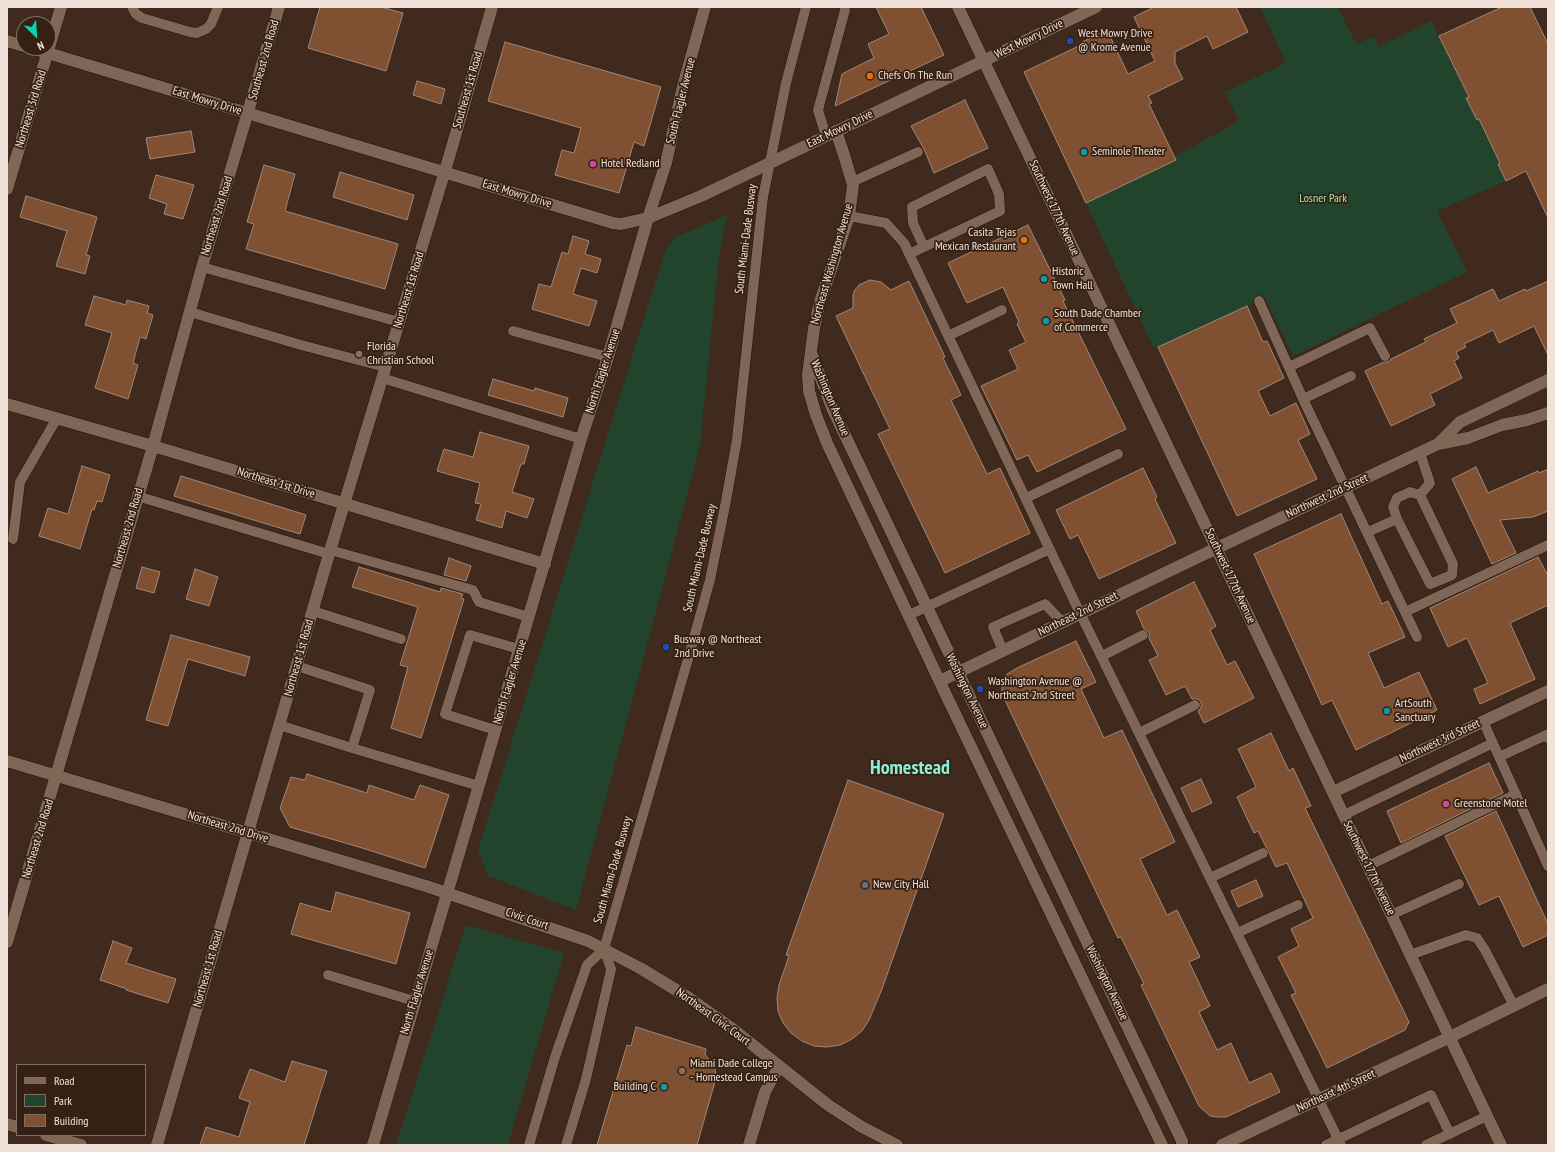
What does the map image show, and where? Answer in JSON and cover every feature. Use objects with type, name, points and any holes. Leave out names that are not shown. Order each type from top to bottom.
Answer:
[{"type":"street","name":"Northeast 3rd Road","points":[[56,25],[61,7]]},
{"type":"street","name":"Southeast 2nd Road","points":[[248,114],[279,7]]},
{"type":"street","name":"Southeast 1st Road","points":[[444,173],[492,7]]},
{"type":"street","name":"South Flagler Avenue","points":[[648,218],[666,163],[683,86],[706,7]]},
{"type":"street","name":"Southwest 177th Avenue","points":[[958,7],[1501,1145]]},
{"type":"street","name":"West Mowry Drive","points":[[984,61],[1096,7]]},
{"type":"street","name":"East Mowry Drive","points":[[56,55],[444,173],[612,223],[621,224],[648,218],[677,207],[984,61]]},
{"type":"street","name":"Northeast 3rd Road","points":[[7,189],[47,56]]},
{"type":"street","name":"Northeast 2nd Road","points":[[7,942],[57,775],[137,496],[153,446],[202,267],[248,114]]},
{"type":"street","name":"Northeast Washington Avenue","points":[[811,352],[814,328],[820,302],[849,216],[853,185],[846,158],[831,134]]},
{"type":"street","name":"Northeast 1st Road","points":[[157,1145],[329,552],[444,173]]},
{"type":"street","name":"North Flagler Avenue","points":[[373,1145],[414,1002],[448,893],[581,440],[608,357],[648,218]]},
{"type":"street","name":"Washington Avenue","points":[[811,352],[832,408],[1175,1126],[1182,1141],[1182,1145]]},
{"type":"street","name":"Washington Avenue","points":[[811,352],[808,375],[809,391],[816,415],[827,443],[1162,1145]]},
{"type":"street","name":"Northwest 2nd Street","points":[[1438,444],[1460,422],[1548,380]]},
{"type":"street","name":"Northeast 1st Drive","points":[[7,404],[153,446],[545,564]]},
{"type":"street","points":[[1494,406],[1502,425]]},
{"type":"street","name":"Northwest 2nd Street","points":[[1217,548],[1438,444],[1468,438],[1502,425],[1527,420],[1548,413]]},
{"type":"street","name":"Northeast 2nd Street","points":[[940,681],[1217,548]]},
{"type":"street","name":"Northwest 3rd Street","points":[[1333,792],[1548,691]]},
{"type":"street","name":"Northeast 2nd Drive","points":[[7,761],[448,893]]},
{"type":"street","name":"Civic Court","points":[[448,893],[573,935],[604,948]]},
{"type":"street","name":"Northeast Civic Court","points":[[604,948],[649,973],[711,1012],[828,1105],[862,1127],[897,1145]]},
{"type":"street","name":"Northeast 4th Street","points":[[1222,1145],[1548,990]]},
{"type":"street","points":[[749,1145],[765,1092],[779,1066]]},
{"type":"street","points":[[50,1136],[81,1145]]},
{"type":"lane","points":[[132,7],[136,14],[142,18],[190,32],[197,32],[206,29],[211,24],[218,7]]},
{"type":"lane","name":"South Miami-Dade Busway","points":[[529,1145],[555,1057],[587,965],[604,948],[690,652],[716,550],[729,488],[737,439],[746,367],[754,271],[763,197],[786,83],[806,7]]},
{"type":"lane","points":[[831,134],[818,110],[845,10]]},
{"type":"lane","points":[[852,182],[918,152]]},
{"type":"lane","points":[[909,254],[924,247],[1000,211],[999,194],[988,170],[912,207],[913,223],[924,247]]},
{"type":"lane","points":[[849,216],[886,223],[904,243],[1080,613],[1339,1142]]},
{"type":"lane","points":[[202,267],[399,322]]},
{"type":"lane","points":[[1259,301],[1303,399],[1347,488],[1417,637]]},
{"type":"lane","points":[[948,336],[1002,310]]},
{"type":"lane","points":[[190,312],[301,345],[384,372],[581,440]]},
{"type":"lane","points":[[1289,367],[1370,328],[1385,356]]},
{"type":"lane","points":[[514,331],[608,357]]},
{"type":"lane","points":[[1303,399],[1351,376]]},
{"type":"lane","points":[[13,539],[20,482],[57,418]]},
{"type":"lane","points":[[1420,453],[1430,483],[1420,495]]},
{"type":"lane","points":[[1026,498],[1118,454]]},
{"type":"lane","points":[[1410,492],[1420,495],[1453,564],[1452,575],[1430,584],[1397,519],[1393,507],[1397,498],[1410,492]]},
{"type":"lane","points":[[137,496],[329,552],[473,590],[479,602],[529,617]]},
{"type":"lane","points":[[1368,532],[1397,519]]},
{"type":"lane","points":[[1405,612],[1548,545]]},
{"type":"lane","points":[[909,615],[1050,549]]},
{"type":"lane","points":[[1003,651],[993,627],[1045,604],[1062,622]]},
{"type":"lane","points":[[313,610],[401,639]]},
{"type":"lane","points":[[495,730],[445,714],[470,635],[519,649]]},
{"type":"lane","points":[[1102,656],[1143,635]]},
{"type":"lane","points":[[297,666],[370,690],[352,748]]},
{"type":"lane","points":[[1139,733],[1195,705]]},
{"type":"lane","points":[[1483,721],[1548,866]]},
{"type":"lane","points":[[279,725],[479,786]]},
{"type":"lane","points":[[1499,757],[1546,735],[1548,738]]},
{"type":"lane","points":[[1344,815],[1493,743]]},
{"type":"lane","points":[[1368,866],[1516,794]]},
{"type":"lane","points":[[1210,878],[1263,853]]},
{"type":"lane","points":[[1392,915],[1460,884]]},
{"type":"lane","points":[[1237,933],[1298,905]]},
{"type":"lane","points":[[1410,955],[1466,935],[1477,938],[1485,950],[1514,1006]]},
{"type":"lane","points":[[566,1145],[586,1079],[611,970],[604,948]]},
{"type":"lane","points":[[328,976],[414,1002]]},
{"type":"lane","points":[[1326,1145],[1339,1142],[1431,1096],[1450,1134]]},
{"type":"lane","points":[[1426,1145],[1487,1116]]},
{"type":"green space","name":"Losner Park","points":[[1260,7],[1338,7],[1356,44],[1374,36],[1379,47],[1431,21],[1469,97],[1466,98],[1477,120],[1479,119],[1500,163],[1498,164],[1506,181],[1437,211],[1467,272],[1293,356],[1265,298],[1154,349],[1086,203],[1175,160],[1174,157],[1239,121],[1225,92],[1286,63]]},
{"type":"green space","points":[[727,215],[719,257],[700,445],[576,910],[488,876],[478,850],[665,251],[674,238]]},
{"type":"green space","points":[[466,925],[564,953],[508,1145],[396,1145]]},
{"type":"building","points":[[320,7],[381,7],[403,13],[386,71],[308,48]]},
{"type":"building","points":[[876,7],[921,7],[944,55],[835,106],[842,74],[874,58],[868,44],[889,34]]},
{"type":"building","points":[[1154,7],[1236,7],[1248,32],[1213,49],[1207,36],[1175,52],[1175,63],[1183,79],[1148,96],[1152,103],[1149,104],[1176,160],[1086,203],[1024,72],[1083,44],[1082,42],[1107,30],[1128,74],[1155,61],[1134,17]]},
{"type":"building","points":[[1502,7],[1530,7],[1548,44],[1548,218],[1526,171],[1506,181],[1498,164],[1500,163],[1479,119],[1477,120],[1466,98],[1469,97],[1439,36]]},
{"type":"building","points":[[505,42],[661,87],[644,146],[634,142],[619,193],[555,175],[562,150],[574,153],[581,128],[488,101]]},
{"type":"building","points":[[417,81],[445,89],[441,104],[413,95]]},
{"type":"building","points":[[965,100],[988,148],[934,173],[924,149],[911,126]]},
{"type":"building","points":[[191,131],[195,152],[150,159],[146,138]]},
{"type":"building","points":[[264,165],[295,174],[285,211],[398,244],[385,289],[246,249],[254,224],[247,222]]},
{"type":"building","points":[[340,172],[414,195],[407,220],[333,197]]},
{"type":"building","points":[[156,175],[194,185],[183,219],[164,214],[167,204],[149,198]]},
{"type":"building","points":[[26,196],[97,217],[86,255],[90,256],[85,274],[56,266],[67,231],[20,217]]},
{"type":"building","points":[[1028,225],[1065,300],[1063,301],[1126,429],[1037,472],[1028,455],[1017,460],[981,386],[1018,369],[1009,350],[1026,342],[1017,324],[1019,322],[1003,287],[967,303],[948,263]]},
{"type":"building","points":[[573,236],[589,241],[585,254],[601,259],[597,273],[581,268],[573,294],[597,301],[589,326],[532,309],[539,284],[551,287],[562,252],[568,254]]},
{"type":"building","points":[[870,280],[881,282],[891,290],[909,281],[945,357],[943,358],[961,395],[951,400],[987,474],[1000,468],[1030,533],[945,573],[878,434],[890,429],[836,316],[853,308],[853,295],[855,290],[859,285]]},
{"type":"building","points":[[1548,281],[1548,355],[1534,326],[1499,343],[1493,330],[1464,344],[1466,347],[1456,352],[1459,358],[1454,361],[1462,378],[1430,394],[1435,405],[1391,426],[1365,371],[1384,362],[1388,362],[1391,359],[1426,342],[1424,339],[1457,323],[1450,309],[1493,289],[1499,301],[1525,289],[1526,291]]},
{"type":"building","points":[[94,296],[126,305],[127,300],[149,306],[147,313],[153,315],[146,339],[140,337],[133,363],[138,365],[128,399],[95,388],[112,333],[85,325]]},
{"type":"building","points":[[1247,306],[1263,342],[1267,341],[1284,378],[1258,391],[1270,416],[1296,403],[1310,434],[1298,440],[1317,479],[1237,516],[1158,347]]},
{"type":"building","points":[[493,379],[534,391],[535,388],[568,398],[563,417],[488,395]]},
{"type":"building","points":[[480,432],[529,446],[524,464],[521,464],[512,492],[534,499],[527,518],[506,511],[502,528],[476,520],[481,504],[475,503],[480,483],[437,471],[444,449],[473,457]]},
{"type":"building","points":[[82,466],[110,475],[102,502],[97,501],[94,510],[92,509],[80,549],[39,536],[48,508],[68,514]]},
{"type":"building","points":[[1476,467],[1488,493],[1538,471],[1539,473],[1548,469],[1548,511],[1533,517],[1500,520],[1516,553],[1492,564],[1452,479]]},
{"type":"building","points":[[1143,468],[1157,497],[1155,499],[1176,543],[1099,579],[1078,535],[1070,539],[1056,510]]},
{"type":"building","points":[[181,476],[306,515],[300,534],[174,496]]},
{"type":"building","points":[[1341,514],[1382,604],[1388,601],[1405,637],[1368,653],[1384,688],[1419,672],[1437,710],[1356,750],[1332,700],[1322,705],[1254,554]]},
{"type":"building","points":[[1538,557],[1548,576],[1548,605],[1510,623],[1535,679],[1480,704],[1474,689],[1488,683],[1467,638],[1448,647],[1430,608]]},
{"type":"building","points":[[449,558],[471,566],[466,581],[444,575]]},
{"type":"building","points":[[142,567],[160,572],[154,593],[136,588]]},
{"type":"building","points":[[359,567],[440,592],[441,588],[463,594],[461,598],[464,599],[421,738],[391,728],[408,667],[400,665],[418,607],[352,587]]},
{"type":"building","points":[[195,569],[218,577],[209,606],[186,599]]},
{"type":"building","points":[[1194,582],[1216,626],[1210,630],[1227,665],[1235,661],[1254,698],[1204,723],[1198,711],[1201,708],[1201,702],[1198,699],[1192,699],[1185,686],[1166,695],[1149,660],[1158,656],[1149,638],[1149,632],[1144,629],[1136,611]]},
{"type":"building","points":[[171,635],[250,657],[245,676],[188,659],[168,726],[146,720]]},
{"type":"building","points":[[1076,641],[1096,682],[1081,689],[1104,738],[1122,730],[1175,842],[1140,859],[1167,915],[1177,910],[1200,957],[1189,962],[1210,1006],[1199,1012],[1217,1050],[1231,1043],[1249,1083],[1271,1073],[1280,1092],[1226,1117],[1210,1116],[1199,1106],[1141,985],[1144,984],[1121,937],[1118,938],[1002,694],[1002,682],[1007,674]]},
{"type":"building","points":[[1271,733],[1289,771],[1293,768],[1311,806],[1305,808],[1409,1022],[1405,1030],[1327,1068],[1291,995],[1296,993],[1278,957],[1299,946],[1291,929],[1313,918],[1287,863],[1276,867],[1258,831],[1254,833],[1237,797],[1256,787],[1238,749]]},
{"type":"building","name":"Greenstone Motel","points":[[1489,763],[1503,793],[1401,843],[1387,811]]},
{"type":"building","points":[[307,774],[367,793],[369,785],[414,800],[420,785],[449,795],[425,868],[290,827],[280,808],[291,777],[305,780]]},
{"type":"building","points":[[1201,779],[1212,803],[1192,812],[1181,788]]},
{"type":"building","name":"New City Hall","points":[[848,780],[944,814],[882,989],[869,1020],[862,1031],[852,1039],[840,1045],[827,1047],[814,1046],[802,1041],[791,1033],[783,1023],[778,1011],[777,998],[779,985],[789,956],[786,955]]},
{"type":"building","points":[[1496,811],[1548,924],[1548,935],[1523,947],[1499,896],[1479,905],[1445,836]]},
{"type":"building","points":[[1256,880],[1263,896],[1238,907],[1231,891]]},
{"type":"building","points":[[336,892],[410,913],[396,964],[291,934],[300,903],[331,912]]},
{"type":"building","points":[[113,941],[132,948],[126,963],[176,979],[168,1003],[100,980]]},
{"type":"building","name":"Miami Dade College - Homestead Campus","points":[[636,1027],[706,1049],[705,1054],[715,1069],[716,1078],[697,1145],[597,1145],[627,1045],[631,1046]]},
{"type":"building","points":[[292,1061],[327,1071],[304,1145],[200,1145],[206,1127],[239,1137],[250,1102],[239,1098],[250,1069],[285,1082]]},
{"type":"place","name":"West Mowry Drive @ Krome Avenue","points":[[1070,41]]},
{"type":"place","name":"Chefs On The Run","points":[[870,76]]},
{"type":"place","name":"Seminole Theater","points":[[1084,152]]},
{"type":"place","name":"Hotel Redland","points":[[593,164]]},
{"type":"place","name":"Casita Tejas Mexican Restaurant","points":[[1024,240]]},
{"type":"place","name":"Historic Town Hall","points":[[1044,279]]},
{"type":"place","name":"South Dade Chamber of Commerce","points":[[1046,321]]},
{"type":"place","name":"Florida Christian School","points":[[359,354]]},
{"type":"place","name":"Busway @ Northeast 2nd Drive","points":[[666,647]]},
{"type":"place","name":"Washington Avenue @ Northeast 2nd Street","points":[[980,689]]},
{"type":"place","name":"ArtSouth Sanctuary","points":[[1387,711]]},
{"type":"place","name":"Greenstone Motel","points":[[1446,804]]},
{"type":"place","name":"New City Hall","points":[[865,885]]},
{"type":"place","name":"Miami Dade College - Homestead Campus","points":[[682,1071]]},
{"type":"place","name":"Building C","points":[[664,1087]]},
{"type":"district","name":"Homestead","points":[[910,768]]}]
